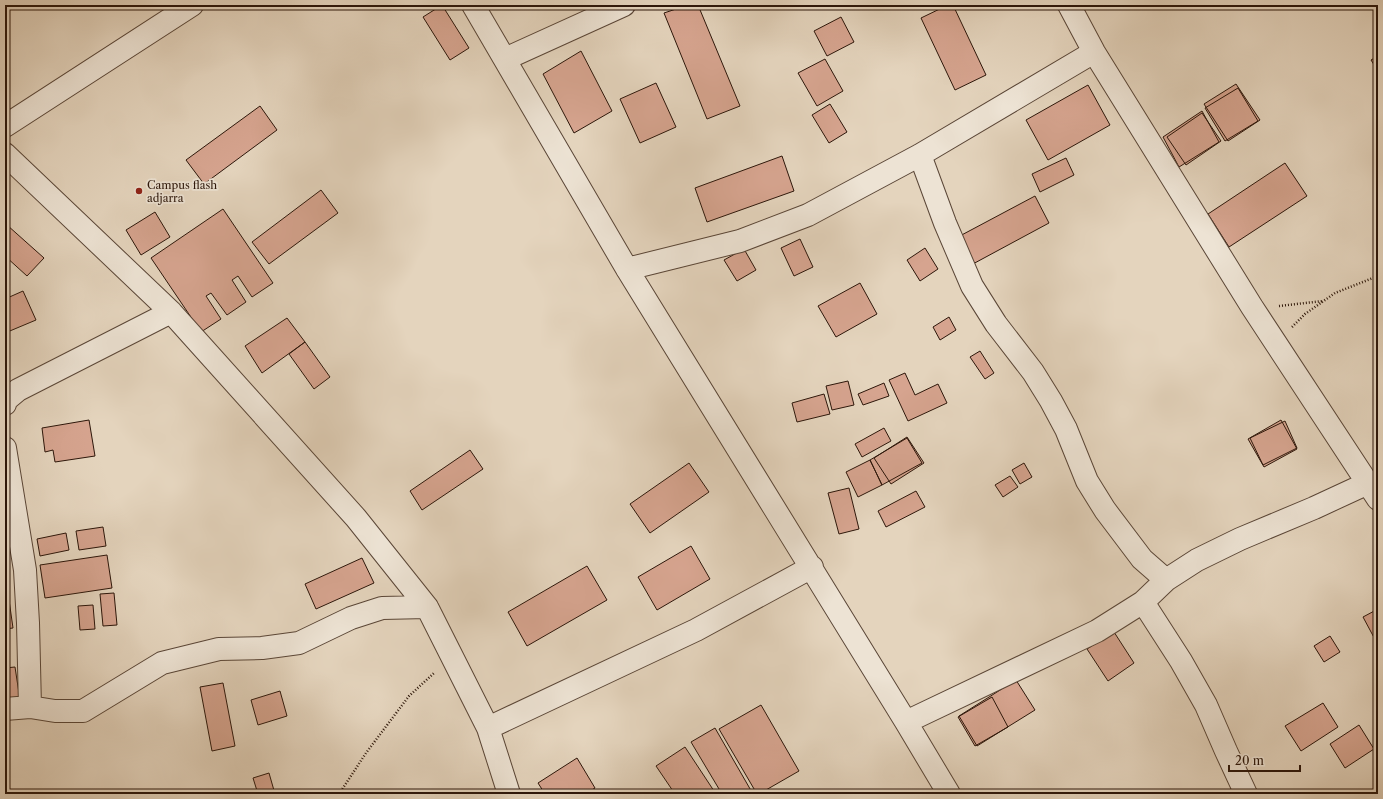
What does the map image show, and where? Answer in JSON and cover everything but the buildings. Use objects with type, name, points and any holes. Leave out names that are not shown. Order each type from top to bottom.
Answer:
[{"type":"street","points":[[5,126],[192,5]]},
{"type":"street","points":[[473,5],[627,269],[812,567],[949,794]]},
{"type":"street","points":[[505,59],[624,5]]},
{"type":"street","points":[[906,722],[1097,632],[1143,602],[1166,580],[1197,560],[1240,539],[1373,491],[1252,307],[1094,52],[1069,5]]},
{"type":"street","points":[[627,269],[740,241],[808,215],[920,155],[1094,52]]},
{"type":"street","points":[[5,154],[171,312],[356,518],[427,607],[488,728],[509,794]]},
{"type":"street","points":[[920,155],[945,223],[972,286],[996,324],[1033,372],[1051,402],[1066,429],[1088,482],[1105,510],[1142,559],[1166,580]]},
{"type":"street","points":[[5,404],[6,400],[18,390],[171,312]]},
{"type":"street","points":[[5,448],[25,570],[30,707]]},
{"type":"street","points":[[488,728],[696,630],[812,567]]},
{"type":"street","points":[[1143,602],[1181,661],[1206,705],[1246,794]]},
{"type":"street","points":[[5,709],[30,707],[55,711],[84,710],[162,663],[219,649],[262,648],[299,643],[351,618],[382,608],[427,607]]},
{"type":"path","points":[[1281,352],[1292,325],[1304,314],[1335,293],[1378,276]]},
{"type":"path","points":[[1252,307],[1281,306],[1324,301]]},
{"type":"path","points":[[339,794],[366,753],[409,696],[452,656]]},
{"type":"place","name":"Campus flash adjarra","points":[[139,191]]}]
